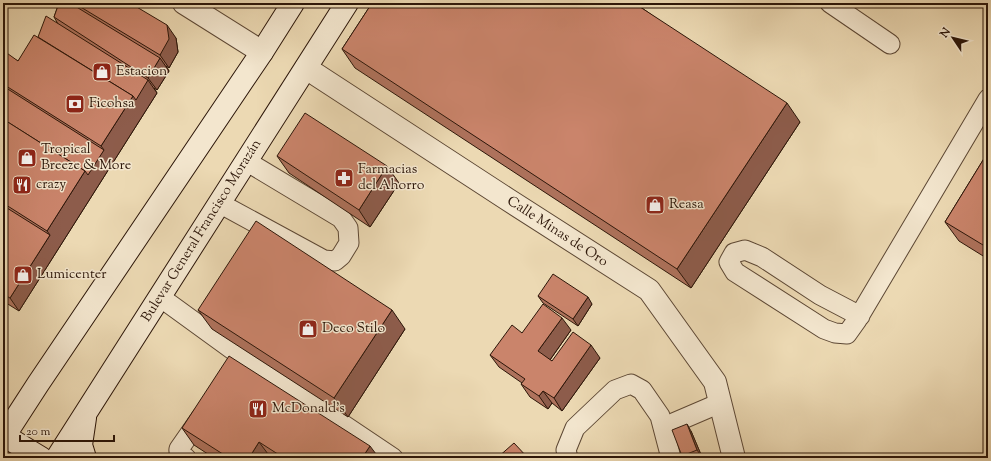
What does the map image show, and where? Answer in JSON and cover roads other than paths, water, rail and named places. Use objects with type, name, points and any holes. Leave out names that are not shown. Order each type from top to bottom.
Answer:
[{"type":"main road","points":[[184,3],[262,52]]},
{"type":"main road","points":[[40,458],[4,436],[262,52],[293,3]]},
{"type":"main road","name":"Bulevar General Francisco Morazán","points":[[57,458],[347,3]]},
{"type":"main road","name":"Calle Minas de Oro","points":[[306,68],[649,290],[715,382],[734,458]]},
{"type":"main road","points":[[3,406],[11,404],[38,384]]},
{"type":"main road","points":[[85,413],[81,445],[85,458]]},
{"type":"lane","points":[[830,3],[890,44]]},
{"type":"lane","points":[[860,316],[820,295],[756,254],[745,250],[739,251],[734,253],[729,262],[735,272],[824,329],[835,333],[847,334],[860,316],[988,99]]},
{"type":"lane","points":[[219,203],[324,260],[335,262],[341,256],[349,243],[348,228],[341,218],[246,161]]},
{"type":"lane","points":[[160,297],[240,364],[393,458]]},
{"type":"lane","points":[[568,458],[566,450],[575,428],[615,390],[631,384],[642,390],[660,416],[671,458]]},
{"type":"lane","points":[[186,458],[178,452],[179,449],[214,400]]},
{"type":"lane","points":[[664,428],[720,404]]},
{"type":"place","name":"Estacion","points":[[102,72]]},
{"type":"place","name":"Ficohsa","points":[[75,104]]},
{"type":"place","name":"Tropical Breeze & More","points":[[27,158]]},
{"type":"place","name":"Farmacias del Ahorro","points":[[344,178]]},
{"type":"place","name":"crazy","points":[[22,185]]},
{"type":"place","name":"Reasa","points":[[655,205]]},
{"type":"place","name":"Lumicenter","points":[[23,275]]},
{"type":"place","name":"Deco Stilo","points":[[308,329]]},
{"type":"place","name":"McDonald's","points":[[258,409]]}]
